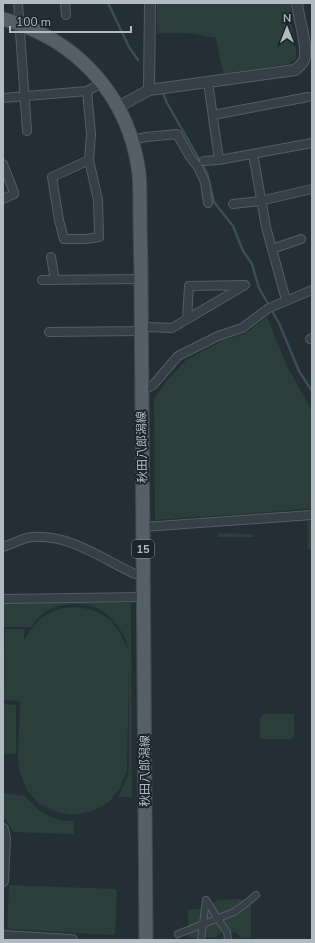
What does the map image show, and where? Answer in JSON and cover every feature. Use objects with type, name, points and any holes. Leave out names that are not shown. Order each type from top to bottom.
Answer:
[{"type":"main road","name":"秋田八郎潟線","points":[[3,19],[44,34],[69,50],[87,66],[102,83],[118,107],[132,140],[139,175],[146,940]]},
{"type":"street","points":[[18,3],[27,131]]},
{"type":"street","points":[[65,3],[66,15]]},
{"type":"street","points":[[149,90],[150,3]]},
{"type":"street","points":[[118,107],[149,90],[295,70],[308,60],[297,3]]},
{"type":"street","points":[[208,82],[219,160]]},
{"type":"street","points":[[3,98],[87,91],[102,83]]},
{"type":"street","points":[[87,91],[91,134],[89,160],[98,200],[99,237],[86,239],[64,239],[59,220],[52,177],[89,160]]},
{"type":"street","points":[[213,114],[308,96]]},
{"type":"street","points":[[132,140],[177,134],[203,177],[208,203]]},
{"type":"street","points":[[204,161],[219,160],[312,143]]},
{"type":"street","points":[[253,154],[260,201],[286,300]]},
{"type":"street","points":[[3,164],[14,192],[14,194],[3,199]]},
{"type":"street","points":[[233,204],[260,201],[312,190]]},
{"type":"street","points":[[272,249],[301,239]]},
{"type":"street","points":[[51,257],[55,280]]},
{"type":"street","points":[[42,280],[141,279]]},
{"type":"street","points":[[50,332],[141,331],[148,327],[172,328],[245,285],[189,286],[187,319]]},
{"type":"street","points":[[142,392],[153,385],[178,356],[218,336],[242,328],[271,307],[312,290]]},
{"type":"street","points":[[143,527],[312,515]]},
{"type":"street","points":[[3,547],[32,537],[66,541],[135,574],[143,576]]},
{"type":"street","points":[[3,599],[143,597]]},
{"type":"street","points":[[3,829],[5,838],[3,881]]},
{"type":"street","points":[[178,934],[234,912],[256,895]]},
{"type":"street","points":[[201,940],[206,900],[227,932],[228,940]]},
{"type":"street","points":[[3,936],[72,940]]},
{"type":"green space","points":[[157,3],[291,3],[290,10],[296,44],[296,59],[288,64],[223,74],[216,38],[188,33],[157,33]]},
{"type":"green space","points":[[267,317],[287,366],[312,411],[312,509],[155,520],[154,399],[165,383],[186,360],[224,340],[244,334]]},
{"type":"green space","points":[[308,521],[312,521],[312,549],[308,549]]},
{"type":"green space","points":[[218,533],[253,534],[253,537],[218,537]]},
{"type":"green space","points":[[3,603],[131,603],[132,797],[118,797],[128,775],[129,766],[129,673],[127,770],[120,788],[109,802],[93,811],[74,815],[56,812],[39,804],[27,790],[20,773],[18,756],[20,701],[4,700],[5,629],[24,629],[24,640],[33,627],[43,617],[51,612],[69,607],[78,607],[96,612],[111,621],[117,628],[128,650],[128,646],[117,625],[101,610],[88,606],[72,604],[64,605],[50,609],[44,613],[31,627],[4,627],[3,666]]},
{"type":"green space","points":[[3,704],[16,705],[16,754],[3,754]]},
{"type":"green space","points":[[263,714],[294,714],[294,737],[291,739],[262,739],[260,737],[260,720]]},
{"type":"green space","points":[[3,793],[25,796],[38,809],[51,817],[63,821],[74,821],[74,834],[13,832],[3,816]]},
{"type":"green space","points":[[9,885],[115,889],[117,891],[115,934],[10,929],[7,926]]},
{"type":"green space","points":[[239,899],[251,901],[251,938],[241,938],[237,933],[227,931],[222,932],[216,937],[189,938],[188,910],[203,908],[218,900]]},
{"type":"waterway","points":[[108,3],[129,47],[138,60]]},
{"type":"waterway","points":[[163,93],[167,103],[207,173],[214,202],[233,226],[243,251],[252,264],[259,288],[279,323],[299,371],[312,391]]}]
